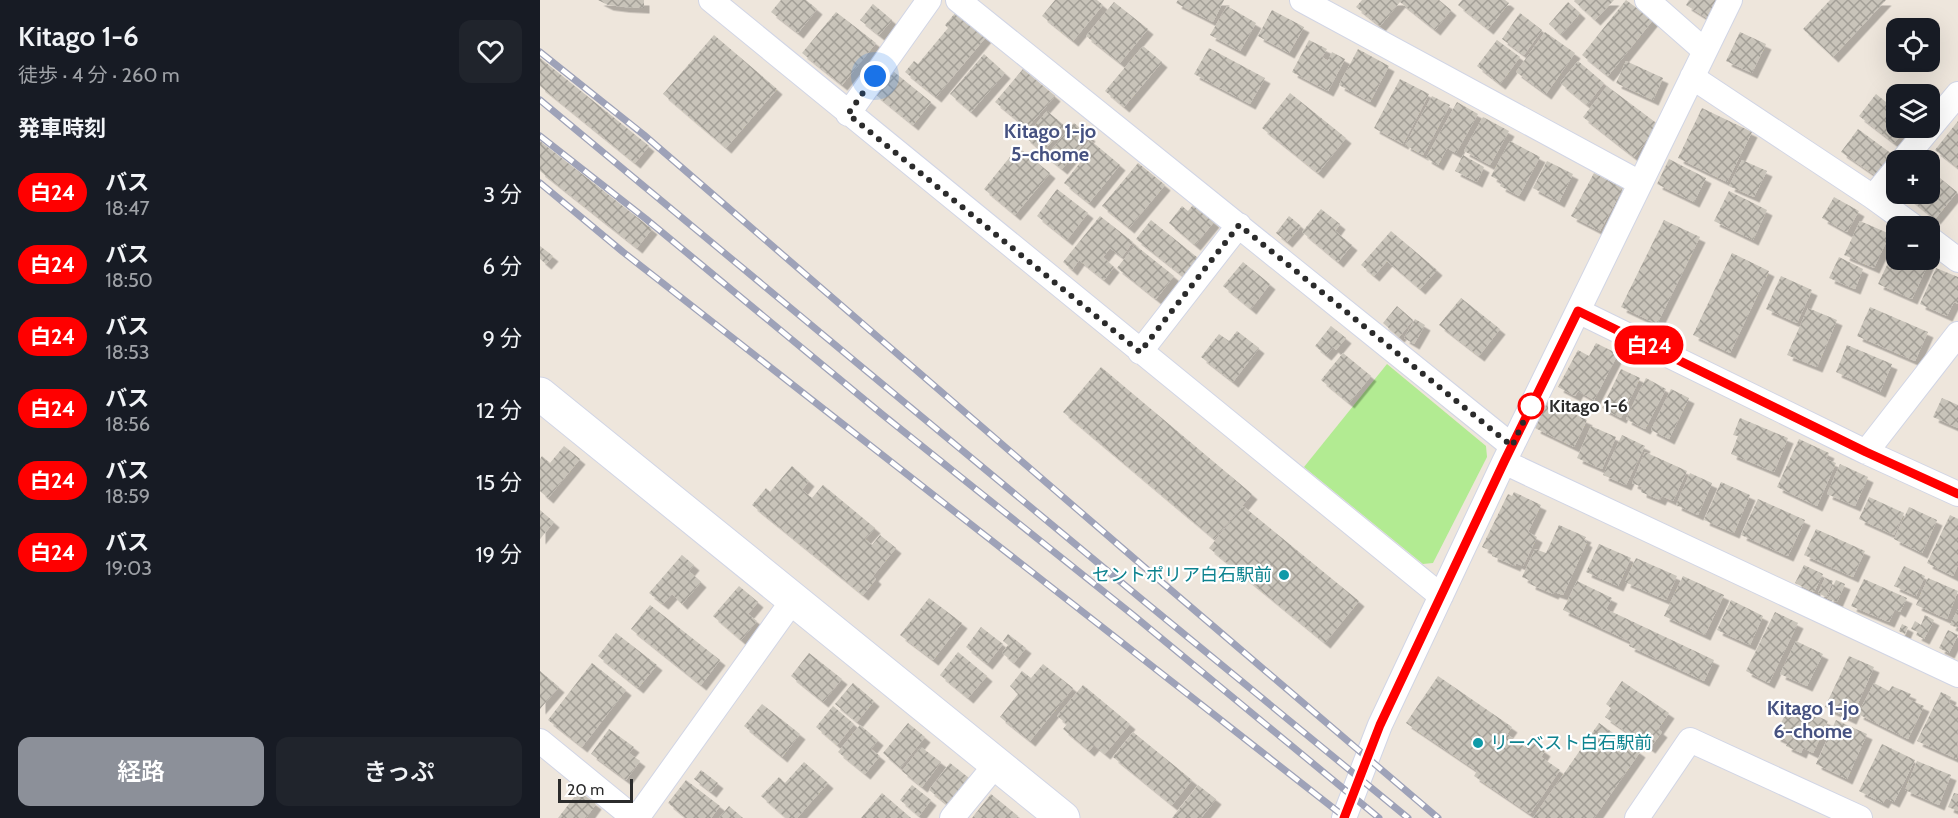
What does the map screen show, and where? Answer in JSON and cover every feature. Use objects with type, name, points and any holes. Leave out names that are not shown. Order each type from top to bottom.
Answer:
[{"type":"street","points":[[711,0],[1441,596]]},
{"type":"street","points":[[848,114],[929,0]]},
{"type":"street","points":[[958,0],[1239,225],[1508,454],[1958,675]]},
{"type":"street","points":[[1302,0],[1328,6],[1640,183]]},
{"type":"street","points":[[1647,0],[1705,51]]},
{"type":"street","points":[[1344,818],[1380,725],[1508,454],[1730,0]]},
{"type":"street","points":[[1692,77],[1899,216]]},
{"type":"street","points":[[1911,150],[1958,94]]},
{"type":"street","points":[[1873,197],[1886,181]]},
{"type":"street","points":[[1140,352],[1239,225]]},
{"type":"street","points":[[1940,246],[1958,260]]},
{"type":"street","points":[[1578,311],[1866,452],[1958,494]]},
{"type":"street","points":[[1866,452],[1958,334]]},
{"type":"street","points":[[540,394],[1064,818]]},
{"type":"street","points":[[540,741],[635,818],[794,600]]},
{"type":"street","points":[[1637,818],[1690,740],[1860,818]]},
{"type":"street","points":[[952,818],[997,763]]},
{"type":"green space","points":[[1387,364],[1486,446],[1487,457],[1433,563],[1423,564],[1304,467]]},
{"type":"building","points":[[598,0],[644,0],[644,8],[608,5]]},
{"type":"building","points":[[781,0],[806,0],[817,9],[798,33],[771,12]]},
{"type":"building","points":[[1055,0],[1097,0],[1103,5],[1073,41],[1042,16]]},
{"type":"building","points":[[1178,0],[1224,0],[1213,22],[1176,3]]},
{"type":"building","points":[[1362,0],[1439,0],[1451,10],[1435,30],[1400,2],[1380,26],[1356,7]]},
{"type":"building","points":[[1462,0],[1505,0],[1509,3],[1488,29],[1458,5]]},
{"type":"building","points":[[1575,0],[1614,0],[1595,20]]},
{"type":"building","points":[[1626,0],[1653,20],[1608,76],[1582,55]]},
{"type":"building","points":[[1689,0],[1722,0],[1710,20],[1686,5]]},
{"type":"building","points":[[1830,0],[1886,0],[1833,57],[1803,29]]},
{"type":"building","points":[[1114,2],[1148,29],[1120,63],[1086,36]]},
{"type":"building","points":[[1568,2],[1580,13],[1561,35],[1549,24]]},
{"type":"building","points":[[873,4],[892,20],[879,35],[860,20]]},
{"type":"building","points":[[1227,6],[1256,23],[1240,51],[1210,35]]},
{"type":"building","points":[[1272,10],[1304,27],[1289,53],[1258,36]]},
{"type":"building","points":[[836,12],[876,43],[842,85],[802,53]]},
{"type":"building","points":[[956,12],[986,37],[936,97],[905,72],[914,61],[918,64],[948,28],[945,25]]},
{"type":"building","points":[[1520,13],[1542,30],[1524,55],[1502,39]]},
{"type":"building","points":[[1545,32],[1575,53],[1546,94],[1516,72]]},
{"type":"building","points":[[1740,32],[1766,44],[1752,73],[1726,61]]},
{"type":"building","points":[[714,35],[777,89],[726,148],[663,94]]},
{"type":"building","points":[[1309,40],[1327,49],[1322,57],[1328,61],[1332,52],[1345,59],[1328,91],[1292,72]]},
{"type":"building","points":[[1497,40],[1520,57],[1500,84],[1477,66]]},
{"type":"building","points":[[1143,46],[1162,62],[1124,107],[1105,91]]},
{"type":"building","points":[[1209,48],[1265,78],[1250,104],[1194,74]]},
{"type":"building","points":[[1358,49],[1389,66],[1370,102],[1339,85]]},
{"type":"building","points":[[984,54],[1005,73],[971,112],[950,94]]},
{"type":"building","points":[[540,58],[649,146],[635,163],[540,86]]},
{"type":"building","points":[[1578,61],[1604,83],[1587,105],[1560,83]]},
{"type":"building","points":[[1626,61],[1663,78],[1653,100],[1616,83]]},
{"type":"building","points":[[1023,69],[1055,96],[1027,128],[995,102]]},
{"type":"building","points":[[893,71],[931,102],[913,125],[875,94]]},
{"type":"building","points":[[1400,79],[1429,94],[1403,144],[1374,128]]},
{"type":"building","points":[[1607,86],[1659,125],[1634,157],[1583,117]]},
{"type":"building","points":[[1290,93],[1346,138],[1318,173],[1262,128]]},
{"type":"building","points":[[1876,94],[1886,102],[1886,137],[1859,116]]},
{"type":"building","points":[[1432,96],[1450,105],[1423,155],[1405,145]]},
{"type":"building","points":[[1457,102],[1478,114],[1456,153],[1447,148],[1438,165],[1426,158]]},
{"type":"building","points":[[1702,108],[1752,132],[1727,182],[1678,158]]},
{"type":"building","points":[[1047,111],[1065,126],[1043,152],[1025,137]]},
{"type":"building","points":[[1483,117],[1509,131],[1490,165],[1464,151]]},
{"type":"building","points":[[1958,121],[1958,168],[1940,154],[1940,150],[1935,150]]},
{"type":"building","points":[[1074,123],[1090,136],[1062,169],[1046,156]]},
{"type":"building","points":[[1858,129],[1887,150],[1886,162],[1876,176],[1841,152]]},
{"type":"building","points":[[1888,138],[1898,138],[1894,143]]},
{"type":"building","points":[[1090,140],[1120,165],[1089,203],[1064,183],[1083,159],[1078,155]]},
{"type":"building","points":[[540,141],[652,229],[637,248],[540,171]]},
{"type":"building","points":[[1510,141],[1540,157],[1519,196],[1500,186],[1502,182],[1491,176]]},
{"type":"building","points":[[1018,147],[1050,173],[1015,215],[984,189]]},
{"type":"building","points":[[1463,155],[1484,167],[1477,182],[1455,171]]},
{"type":"building","points":[[1669,159],[1706,178],[1694,202],[1657,184]]},
{"type":"building","points":[[1742,160],[1767,171],[1754,197],[1729,186]]},
{"type":"building","points":[[1547,161],[1573,174],[1559,202],[1533,188]]},
{"type":"building","points":[[1138,163],[1165,185],[1129,228],[1102,206]]},
{"type":"building","points":[[1594,173],[1623,188],[1600,231],[1571,216]]},
{"type":"building","points":[[1940,178],[1957,192],[1937,216],[1931,216],[1916,204],[1940,204]]},
{"type":"building","points":[[1057,189],[1088,213],[1067,240],[1037,216]]},
{"type":"building","points":[[1729,191],[1767,210],[1753,240],[1714,221]]},
{"type":"building","points":[[1834,197],[1859,211],[1847,232],[1822,218]]},
{"type":"building","points":[[1193,205],[1214,222],[1195,245],[1169,223],[1182,206],[1188,211]]},
{"type":"building","points":[[1321,209],[1340,224],[1335,231],[1352,245],[1338,262],[1302,232]]},
{"type":"building","points":[[1100,216],[1133,242],[1122,257],[1110,248],[1103,257],[1114,267],[1104,280],[1079,260],[1072,270],[1063,262]]},
{"type":"building","points":[[1289,216],[1301,226],[1287,242],[1276,233]]},
{"type":"building","points":[[1151,220],[1198,258],[1183,276],[1136,239]]},
{"type":"building","points":[[1664,220],[1700,237],[1657,324],[1621,307]]},
{"type":"building","points":[[1860,221],[1886,232],[1886,242],[1874,268],[1844,255]]},
{"type":"building","points":[[1391,231],[1437,270],[1420,289],[1387,261],[1374,276],[1361,265]]},
{"type":"building","points":[[1135,245],[1174,276],[1156,299],[1117,268]]},
{"type":"building","points":[[540,246],[553,256],[546,264],[540,259]]},
{"type":"building","points":[[1732,253],[1769,271],[1730,353],[1693,335]]},
{"type":"building","points":[[1839,257],[1863,269],[1855,289],[1829,278]]},
{"type":"building","points":[[1243,262],[1270,284],[1251,309],[1223,286]]},
{"type":"building","points":[[1886,267],[1886,270],[1925,270],[1912,299],[1878,284]]},
{"type":"building","points":[[1935,270],[1958,277],[1958,304],[1954,302],[1947,316],[1920,304]]},
{"type":"building","points":[[1781,276],[1812,290],[1797,323],[1766,309]]},
{"type":"building","points":[[1461,298],[1500,329],[1479,356],[1439,325]]},
{"type":"building","points":[[1397,306],[1413,320],[1399,337],[1383,323]]},
{"type":"building","points":[[1870,307],[1928,332],[1915,361],[1857,336]]},
{"type":"building","points":[[1808,308],[1837,320],[1817,367],[1787,355]]},
{"type":"building","points":[[1415,319],[1425,325],[1414,344],[1404,338]]},
{"type":"building","points":[[1331,326],[1346,338],[1336,350],[1333,347],[1326,355],[1315,346]]},
{"type":"building","points":[[1237,331],[1259,348],[1233,382],[1201,357],[1219,334],[1229,341]]},
{"type":"building","points":[[1596,343],[1618,354],[1594,400],[1578,391],[1575,396],[1558,387],[1578,350],[1589,356]]},
{"type":"building","points":[[1847,345],[1892,364],[1880,392],[1836,372]]},
{"type":"building","points":[[1343,353],[1371,376],[1349,403],[1321,380]]},
{"type":"building","points":[[1101,367],[1252,494],[1214,539],[1063,412]]},
{"type":"building","points":[[1621,369],[1640,378],[1621,418],[1602,408]]},
{"type":"building","points":[[1646,378],[1666,389],[1645,429],[1626,419]]},
{"type":"building","points":[[1671,389],[1689,398],[1669,439],[1651,430]]},
{"type":"building","points":[[1942,398],[1958,405],[1958,428],[1933,417]]},
{"type":"building","points":[[1547,401],[1587,420],[1574,447],[1535,428]]},
{"type":"building","points":[[1740,418],[1788,438],[1774,472],[1731,454],[1738,436],[1733,435]]},
{"type":"building","points":[[1591,426],[1616,437],[1602,469],[1577,458]]},
{"type":"building","points":[[1622,435],[1645,446],[1626,485],[1603,475]]},
{"type":"building","points":[[1799,439],[1829,453],[1826,459],[1836,463],[1817,506],[1777,487]]},
{"type":"building","points":[[564,446],[580,459],[548,498],[540,491],[540,459],[542,456],[550,463]]},
{"type":"building","points":[[1645,452],[1687,471],[1673,501],[1662,496],[1660,500],[1641,492],[1642,487],[1632,483]]},
{"type":"building","points":[[1840,464],[1868,477],[1855,506],[1827,494]]},
{"type":"building","points":[[792,466],[809,481],[802,490],[812,498],[823,485],[875,528],[865,539],[872,545],[880,535],[896,548],[873,576],[876,579],[863,595],[752,505],[766,488],[770,492]]},
{"type":"building","points":[[1690,473],[1712,483],[1698,515],[1676,505]]},
{"type":"building","points":[[1721,482],[1750,495],[1734,533],[1704,520]]},
{"type":"building","points":[[1514,492],[1541,505],[1528,532],[1537,537],[1523,566],[1516,563],[1515,566],[1492,556],[1493,552],[1482,547],[1508,494],[1512,496]]},
{"type":"building","points":[[1869,497],[1904,513],[1894,535],[1859,519]]},
{"type":"building","points":[[1758,499],[1805,520],[1788,556],[1741,535]]},
{"type":"building","name":"セントポリア白石駅前","points":[[1243,506],[1359,601],[1325,643],[1209,548]]},
{"type":"building","points":[[1909,507],[1937,520],[1922,553],[1894,539]]},
{"type":"building","points":[[540,510],[554,522],[540,539]]},
{"type":"building","points":[[1950,515],[1958,519],[1958,565],[1953,576],[1927,563]]},
{"type":"building","points":[[1559,525],[1586,537],[1584,540],[1587,542],[1563,595],[1554,592],[1553,594],[1530,584],[1531,581],[1522,577],[1535,549],[1546,553]]},
{"type":"building","points":[[1816,529],[1865,551],[1853,577],[1804,555]]},
{"type":"building","points":[[1599,544],[1631,558],[1618,586],[1586,572]]},
{"type":"building","points":[[682,555],[694,565],[689,571],[701,582],[682,604],[672,594],[663,604],[649,593]]},
{"type":"building","points":[[1636,558],[1677,576],[1666,600],[1625,582]]},
{"type":"building","points":[[1804,565],[1823,574],[1814,592],[1795,583]]},
{"type":"building","points":[[1904,566],[1925,576],[1916,596],[1894,586]]},
{"type":"building","points":[[1683,576],[1724,595],[1705,635],[1664,616]]},
{"type":"building","points":[[1825,578],[1833,581],[1826,597],[1818,593]]},
{"type":"building","points":[[1928,578],[1958,591],[1947,619],[1916,605]]},
{"type":"building","points":[[1864,579],[1907,598],[1900,612],[1895,609],[1889,622],[1851,606]]},
{"type":"building","points":[[1836,580],[1845,584],[1837,602],[1827,598]]},
{"type":"building","points":[[1577,581],[1612,598],[1606,609],[1714,660],[1704,681],[1629,646],[1631,642],[1563,610]]},
{"type":"building","points":[[739,586],[758,602],[748,614],[757,621],[741,640],[713,616]]},
{"type":"building","points":[[929,598],[962,623],[933,660],[900,635]]},
{"type":"building","points":[[1731,600],[1763,616],[1750,645],[1717,630]]},
{"type":"building","points":[[650,605],[720,660],[701,685],[631,629]]},
{"type":"building","points":[[1958,609],[1958,628],[1950,625]]},
{"type":"building","points":[[1775,612],[1798,623],[1769,683],[1746,671]]},
{"type":"building","points":[[1925,615],[1934,620],[1924,639],[1916,635],[1918,632],[1911,629],[1915,621],[1921,625]]},
{"type":"building","points":[[1902,624],[1908,627],[1905,634],[1899,631]]},
{"type":"building","points":[[981,627],[1003,644],[987,664],[966,647]]},
{"type":"building","points":[[1948,630],[1958,635],[1949,653],[1939,648]]},
{"type":"building","points":[[616,633],[657,665],[638,688],[598,656]]},
{"type":"building","points":[[1008,634],[1026,648],[1014,663],[1002,653],[1008,645],[1003,641]]},
{"type":"building","points":[[1796,641],[1823,654],[1807,686],[1780,674]]},
{"type":"building","points":[[958,652],[987,676],[968,698],[940,675]]},
{"type":"building","points":[[809,653],[842,679],[823,702],[791,676]]},
{"type":"building","points":[[1849,656],[1874,667],[1851,719],[1825,707]]},
{"type":"building","points":[[592,663],[626,690],[582,747],[548,720]]},
{"type":"building","points":[[1043,664],[1073,688],[1030,741],[1000,717],[1018,694],[1010,686],[1022,671],[1031,678]]},
{"type":"building","points":[[540,671],[559,687],[540,709]]},
{"type":"building","name":"リーベスト白石駅前","points":[[1438,676],[1512,727],[1507,734],[1525,747],[1530,740],[1545,751],[1541,757],[1560,770],[1530,814],[1474,776],[1477,771],[1406,723]]},
{"type":"building","points":[[1622,681],[1669,713],[1658,729],[1662,732],[1650,748],[1605,717],[1611,708],[1606,704]]},
{"type":"building","points":[[853,683],[874,701],[857,722],[835,704]]},
{"type":"building","points":[[1874,683],[1889,691],[1892,686],[1911,694],[1908,699],[1924,706],[1908,739],[1858,714]]},
{"type":"building","points":[[1083,685],[1130,724],[1105,754],[1094,745],[1089,751],[1063,729],[1067,724],[1057,716]]},
{"type":"building","points":[[1941,692],[1951,697],[1949,703],[1958,707],[1957,759],[1917,741]]},
{"type":"building","points":[[762,704],[800,734],[782,757],[744,726]]},
{"type":"building","points":[[1790,704],[1828,721],[1813,753],[1803,748],[1801,753],[1786,746],[1788,742],[1775,736]]},
{"type":"building","points":[[833,706],[854,724],[837,745],[816,727]]},
{"type":"building","points":[[1836,720],[1867,734],[1847,779],[1816,764]]},
{"type":"building","points":[[908,723],[925,737],[900,768],[883,753]]},
{"type":"building","points":[[1599,723],[1640,752],[1594,818],[1533,818]]},
{"type":"building","points":[[860,725],[878,740],[871,749],[880,756],[865,774],[838,752]]},
{"type":"building","points":[[609,729],[634,747],[629,753],[640,761],[626,780],[591,754]]},
{"type":"building","points":[[1133,732],[1192,780],[1172,805],[1113,757]]},
{"type":"building","points":[[1882,744],[1915,760],[1894,802],[1886,798],[1883,803],[1859,791]]},
{"type":"building","points":[[921,747],[941,762],[922,787],[902,771]]},
{"type":"building","points":[[1917,761],[1951,775],[1939,805],[1905,790]]},
{"type":"building","points":[[804,762],[828,783],[797,818],[786,818],[761,796],[779,777],[785,783]]},
{"type":"building","points":[[950,763],[974,782],[953,809],[929,790]]},
{"type":"building","points":[[701,770],[718,783],[711,792],[694,779]]},
{"type":"building","points":[[686,780],[720,806],[711,818],[686,818],[668,803]]},
{"type":"building","points":[[912,785],[931,800],[919,816],[900,800]]},
{"type":"building","points":[[1198,785],[1216,799],[1201,818],[1172,818]]},
{"type":"building","points":[[579,791],[596,804],[586,818],[558,818]]},
{"type":"building","points":[[882,793],[911,818],[861,818]]},
{"type":"building","points":[[1954,793],[1958,794],[1958,811],[1948,807]]},
{"type":"building","points":[[991,794],[1018,816],[1016,818],[972,818]]},
{"type":"building","points":[[729,806],[743,818],[719,818]]},
{"type":"railway","points":[[540,52],[644,135],[1438,818]]},
{"type":"railway","points":[[540,100],[1408,818]]},
{"type":"railway","points":[[540,136],[646,219],[883,415],[1133,615],[1379,818]]},
{"type":"railway","points":[[540,183],[623,252],[1346,818]]},
{"type":"bus line","name":"白24","points":[[1344,818],[1380,725],[1578,311],[1866,452],[1958,494]]},
{"type":"place","name":"Kitago 1-6","points":[[1531,406]]},
{"type":"place","name":"セントポリア白石駅前","points":[[1284,575]]},
{"type":"place","name":"リーベスト白石駅前","points":[[1478,743]]},
{"type":"district","name":"Kitago 1-jo 5-chome","points":[[1050,142]]},
{"type":"district","name":"Kitago 1-jo 6-chome","points":[[1813,720]]},
{"type":"route","points":[[875,76],[848,114],[1140,352],[1239,225],[1512,446],[1531,406]]}]
